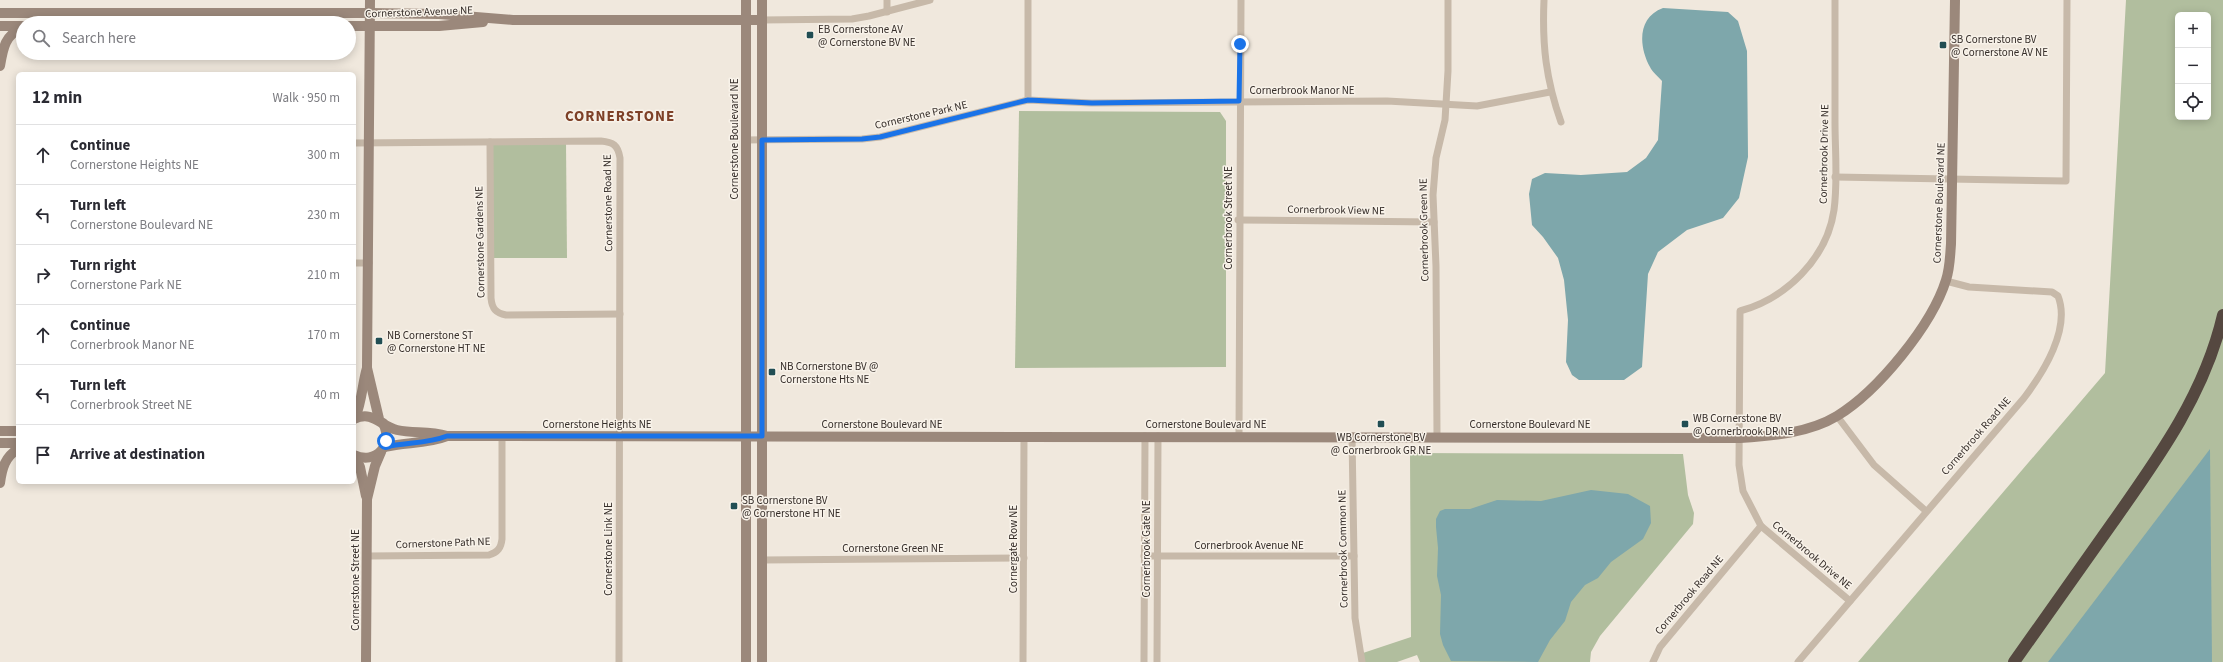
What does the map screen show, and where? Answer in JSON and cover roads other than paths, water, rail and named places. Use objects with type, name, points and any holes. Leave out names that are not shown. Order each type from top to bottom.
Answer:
[{"type":"highway","points":[[2012,662],[2025,646],[2155,463],[2180,423],[2201,381],[2219,331],[2223,315]]},
{"type":"street","points":[[356,416],[362,400],[363,383],[367,368],[370,0]]},
{"type":"street","name":"Cornerstone Boulevard NE","points":[[746,0],[746,662]]},
{"type":"street","points":[[762,0],[762,662]]},
{"type":"street","points":[[887,0],[887,12]]},
{"type":"street","name":"Cornerstone Avenue NE","points":[[356,26],[438,26],[513,20],[829,20],[869,16],[930,0]]},
{"type":"street","points":[[1028,0],[1028,100]]},
{"type":"street","name":"Cornerbrook Street NE","points":[[1239,436],[1238,220],[1241,0]]},
{"type":"street","name":"Cornerbrook Green NE","points":[[1437,436],[1434,174],[1445,120],[1448,71],[1448,0]]},
{"type":"street","points":[[1544,0],[1544,51],[1550,92],[1561,122]]},
{"type":"street","name":"Cornerbrook Drive NE","points":[[1835,0],[1836,177],[1834,211],[1819,251],[1804,271],[1789,287],[1759,305],[1740,311],[1739,465],[1744,491],[1761,526],[1850,601]]},
{"type":"street","name":"Cornerstone Boulevard NE","points":[[762,436],[1437,436],[1740,438],[1784,435],[1837,416],[1871,389],[1896,362],[1914,339],[1933,309],[1946,281],[1951,244],[1955,0]]},
{"type":"street","points":[[1836,177],[2066,181],[2067,0]]},
{"type":"street","name":"Cornerstone Avenue NE","points":[[0,13],[370,13],[439,14],[513,20]]},
{"type":"street","points":[[0,26],[16,27]]},
{"type":"street","points":[[0,66],[3,47],[7,38],[16,31]]},
{"type":"street","name":"Cornerbrook Manor NE","points":[[1028,100],[1092,103],[1387,101],[1477,106],[1550,92]]},
{"type":"street","name":"Cornerstone Park NE","points":[[746,140],[862,139],[880,137],[1028,100]]},
{"type":"street","name":"Cornerstone Road NE","points":[[356,143],[601,141],[613,143],[617,146],[620,158],[618,436]]},
{"type":"street","name":"Cornerstone Gardens NE","points":[[490,142],[491,298],[494,309],[500,314],[506,315],[620,314]]},
{"type":"street","name":"Cornerbrook View NE","points":[[1238,220],[1434,222]]},
{"type":"street","points":[[356,263],[369,263]]},
{"type":"street","name":"Cornerbrook Road NE","points":[[1798,662],[2040,377],[2055,347],[2061,310],[2058,296],[2045,290],[1969,287],[1946,281]]},
{"type":"street","points":[[367,368],[381,421],[387,435],[383,449]]},
{"type":"street","name":"Cornerstone Heights NE","points":[[356,419],[366,416],[381,421],[398,430],[433,431],[447,436],[762,436]]},
{"type":"street","points":[[1837,416],[1874,465],[1926,511]]},
{"type":"street","points":[[0,431],[16,431]]},
{"type":"street","name":"Cornerstone Heights NE","points":[[356,456],[372,458],[383,449],[403,443],[434,441],[447,436]]},
{"type":"street","name":"Cornerstone Path NE","points":[[367,556],[489,555],[495,553],[499,549],[502,539],[502,436]]},
{"type":"street","name":"Cornerstone Link NE","points":[[618,436],[618,662]]},
{"type":"street","name":"Cornergate Row NE","points":[[1023,662],[1024,436]]},
{"type":"street","name":"Cornerbrook Gate NE","points":[[1144,662],[1145,436]]},
{"type":"street","name":"Cornerbrook Gate NE","points":[[1158,436],[1158,662]]},
{"type":"street","name":"Cornerbrook Common NE","points":[[1352,436],[1355,618],[1361,662]]},
{"type":"street","points":[[0,443],[16,443]]},
{"type":"street","name":"Cornerstone Street NE","points":[[367,499],[375,466],[383,449]]},
{"type":"street","points":[[0,483],[4,463],[8,457],[16,451]]},
{"type":"street","name":"Cornerstone Street NE","points":[[356,460],[360,467],[367,499],[366,662]]},
{"type":"street","name":"Cornerbrook Road NE","points":[[1653,662],[1660,647],[1761,526]]},
{"type":"street","name":"Cornerbrook Avenue NE","points":[[1144,556],[1354,556]]},
{"type":"street","name":"Cornerstone Green NE","points":[[762,560],[1024,558]]},
{"type":"water","points":[[1663,8],[1728,12],[1738,21],[1747,51],[1748,157],[1739,198],[1723,218],[1687,230],[1658,252],[1648,274],[1642,367],[1624,380],[1579,380],[1572,375],[1566,362],[1568,320],[1564,280],[1558,258],[1543,237],[1532,225],[1529,194],[1532,179],[1545,173],[1581,175],[1627,172],[1646,158],[1658,140],[1662,81],[1652,71],[1646,59],[1642,41],[1645,25],[1649,18],[1655,12]]},
{"type":"water","points":[[2210,449],[2212,662],[2048,662]]},
{"type":"water","points":[[1591,490],[1628,494],[1650,506],[1651,523],[1643,539],[1611,562],[1598,578],[1585,585],[1571,602],[1565,621],[1550,640],[1538,662],[1451,661],[1443,645],[1440,634],[1441,595],[1437,576],[1438,548],[1436,519],[1440,511],[1445,509],[1470,509],[1497,500],[1541,501]]},
{"type":"place","name":"EB Cornerstone AV @ Cornerstone BV NE","points":[[810,35]]},
{"type":"place","name":"SB Cornerstone BV @ Cornerstone AV NE","points":[[1943,45]]},
{"type":"place","name":"NB Cornerstone ST @ Cornerstone HT NE","points":[[379,341]]},
{"type":"place","name":"NB Cornerstone BV @ Cornerstone Hts NE","points":[[772,372]]},
{"type":"place","name":"WB Cornerstone BV @ Cornerbrook GR NE","points":[[1381,424]]},
{"type":"place","name":"WB Cornerstone BV @ Cornerbrook DR NE","points":[[1685,424]]},
{"type":"place","name":"SB Cornerstone BV @ Cornerstone HT NE","points":[[734,506]]},
{"type":"district","name":"CORNERSTONE","points":[[620,116]]}]
